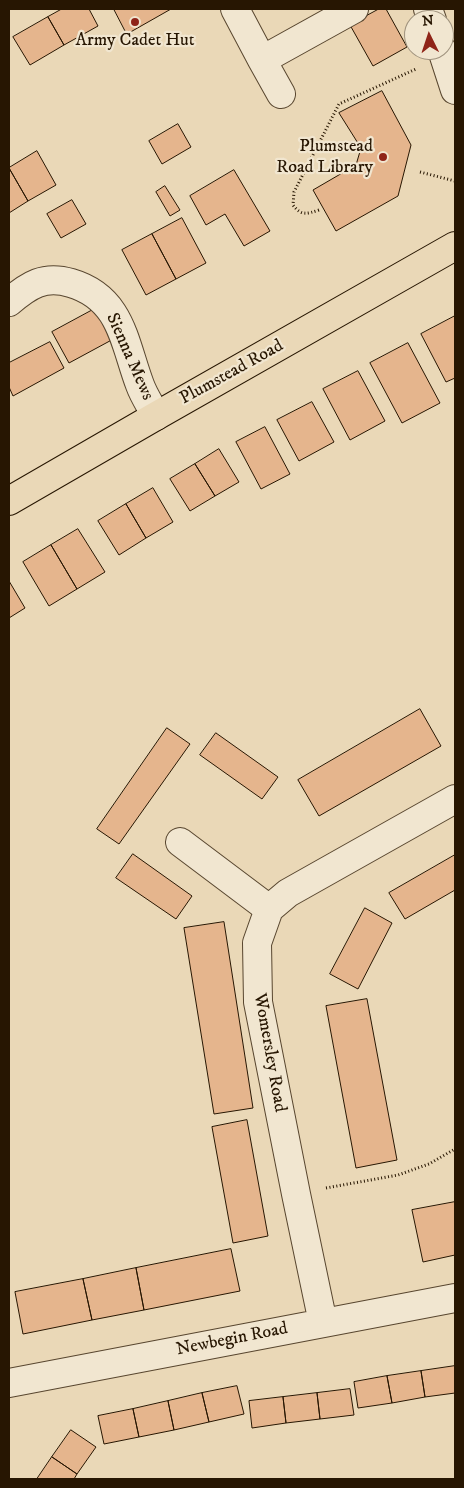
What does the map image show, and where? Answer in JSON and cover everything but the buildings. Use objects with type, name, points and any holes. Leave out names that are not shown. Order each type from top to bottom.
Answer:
[{"type":"main road","name":"Plumstead Road","points":[[9,501],[455,246]]},
{"type":"street","points":[[235,9],[281,94]]},
{"type":"street","points":[[262,60],[354,9]]},
{"type":"street","points":[[445,60],[455,87]]},
{"type":"street","name":"Sienna Mews","points":[[12,292],[40,281],[63,280],[82,286],[98,295],[113,314],[124,335],[140,387],[156,416]]},
{"type":"street","points":[[180,842],[269,909],[288,893],[455,799]]},
{"type":"street","name":"Womersley Road","points":[[269,909],[257,943],[258,1002],[323,1322]]},
{"type":"street","name":"Newbegin Road","points":[[9,1383],[455,1298]]},
{"type":"path","points":[[319,210],[304,214],[298,212],[293,205],[294,192],[339,104],[429,60]]},
{"type":"path","points":[[420,172],[455,180]]},
{"type":"path","points":[[296,1194],[398,1175],[430,1164],[455,1149]]},
{"type":"place","name":"Army Cadet Hut","points":[[135,22]]},
{"type":"place","name":"Plumstead Road Library","points":[[383,157]]}]
